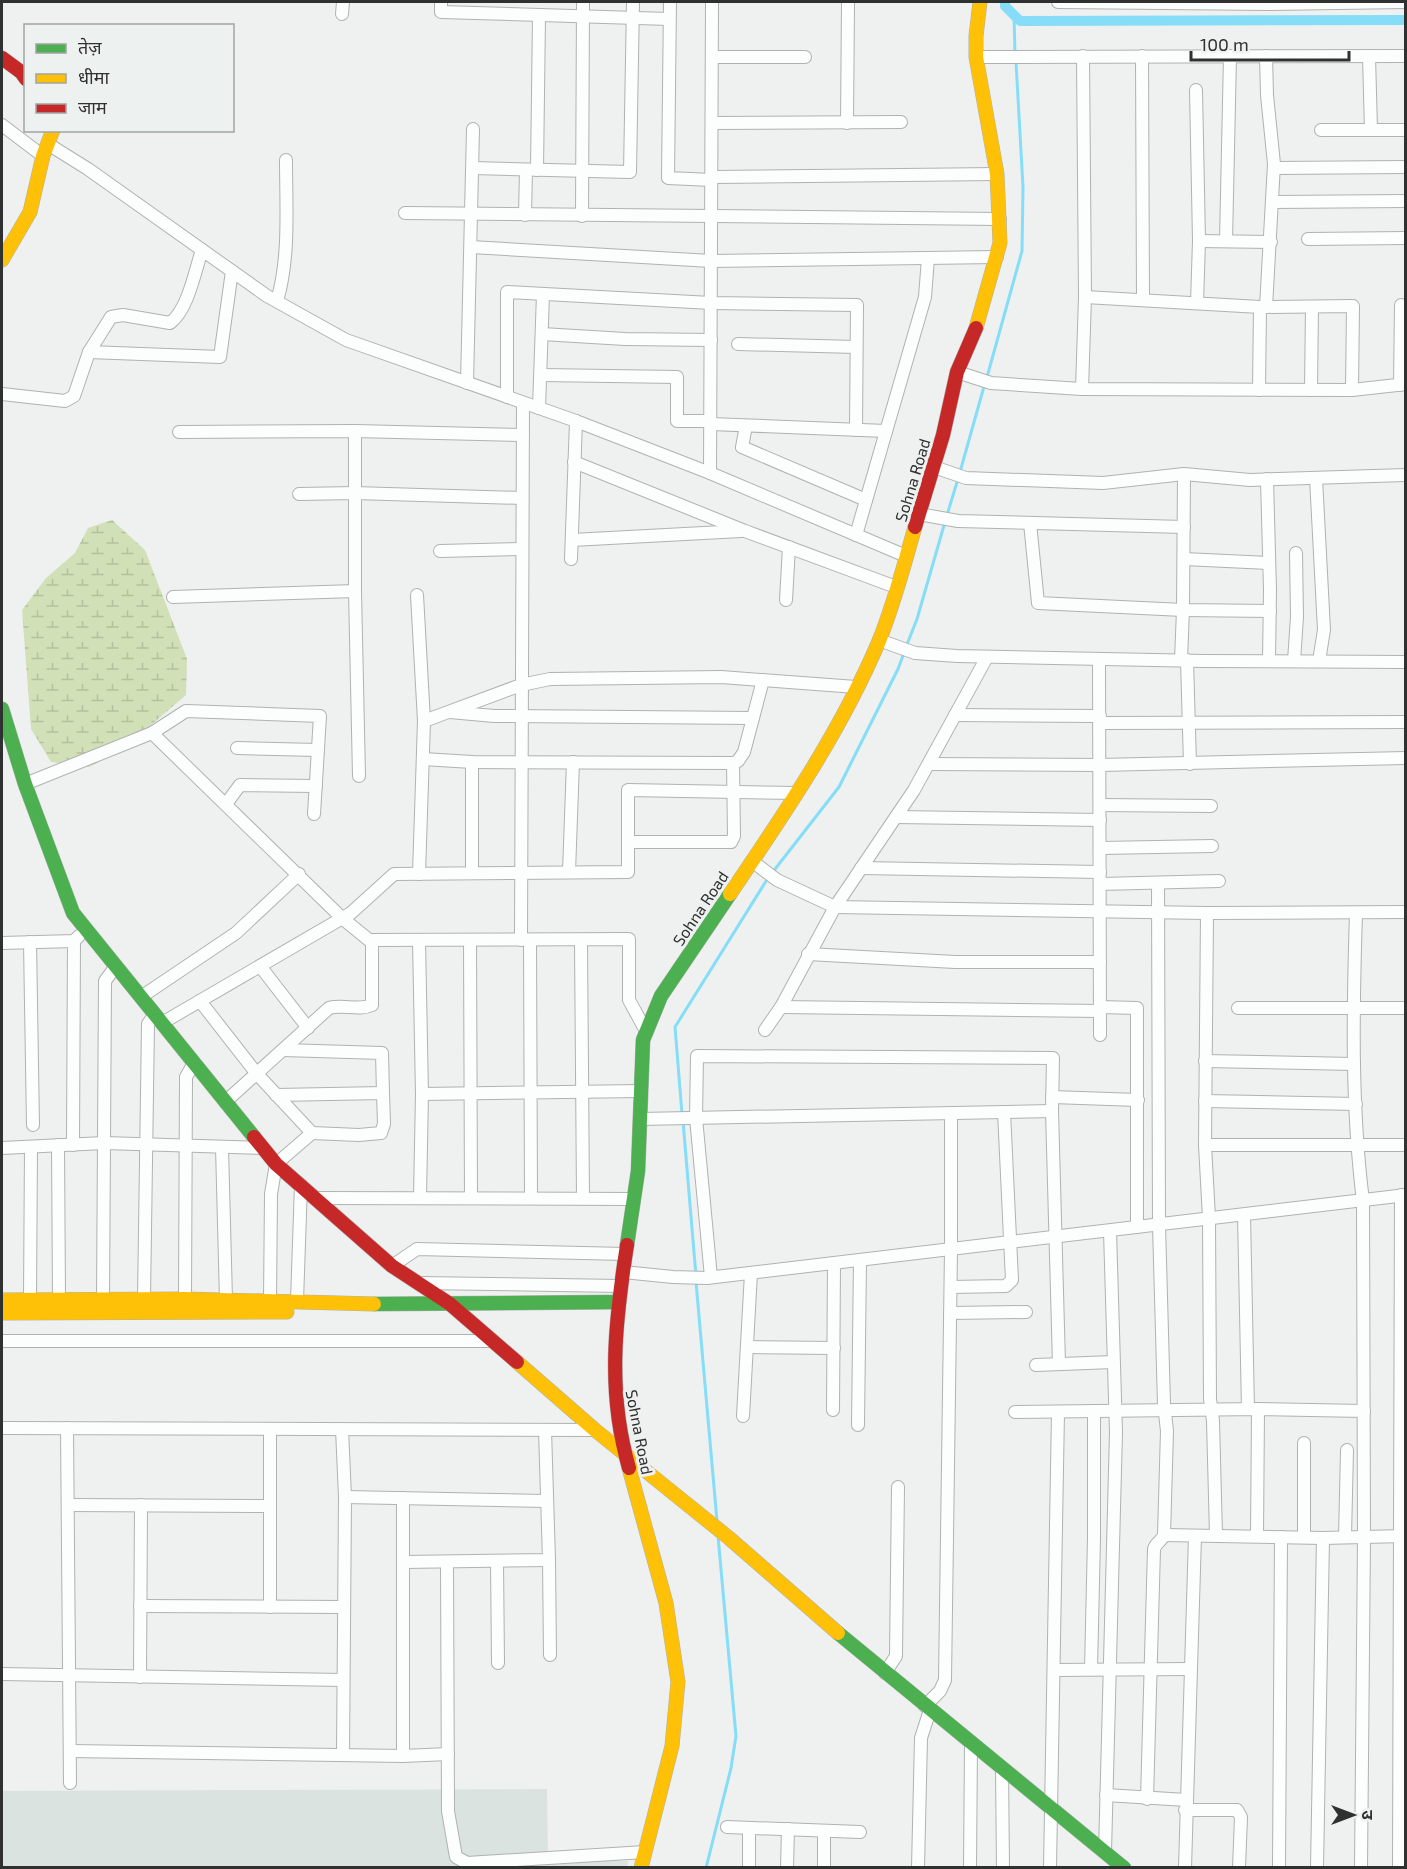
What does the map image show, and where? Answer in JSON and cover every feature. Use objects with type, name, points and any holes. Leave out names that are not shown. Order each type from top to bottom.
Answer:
[{"type":"street","points":[[441,2],[441,12],[479,8],[518,15],[669,19]]},
{"type":"street","points":[[518,2],[518,15]]},
{"type":"street","points":[[582,216],[583,2]]},
{"type":"street","points":[[473,168],[630,172],[633,2]]},
{"type":"street","points":[[670,2],[668,178],[997,174]]},
{"type":"street","points":[[710,473],[712,2]]},
{"type":"street","points":[[846,123],[848,2]]},
{"type":"street","name":"Sohna Road","points":[[641,1868],[672,1746],[678,1682],[666,1603],[625,1455],[614,1392],[618,1306],[638,1171],[642,1049],[646,1031],[669,983],[797,793],[831,738],[879,640],[934,467],[957,372],[977,326],[1000,243],[997,174],[976,57],[980,2]]},
{"type":"street","points":[[1058,2],[1406,2]]},
{"type":"street","points":[[525,215],[532,170],[539,16]]},
{"type":"street","points":[[1082,389],[1085,297],[1083,56]]},
{"type":"street","points":[[1142,56],[1143,300]]},
{"type":"street","points":[[1227,242],[1230,56]]},
{"type":"street","points":[[1259,390],[1263,307],[1271,242],[1274,168],[1266,56]]},
{"type":"street","points":[[1369,56],[1371,130]]},
{"type":"street","points":[[976,57],[1406,56]]},
{"type":"street","points":[[712,57],[805,57]]},
{"type":"street","points":[[2,58],[24,76]]},
{"type":"street","points":[[1196,90],[1199,242],[1197,303]]},
{"type":"street","points":[[712,123],[901,122]]},
{"type":"street","points":[[2,125],[45,150],[88,169],[277,301],[346,340],[576,421],[710,473],[906,555]]},
{"type":"street","points":[[467,383],[473,129]]},
{"type":"street","points":[[1321,130],[1406,130]]},
{"type":"street","points":[[2,260],[8,238],[30,212],[45,150],[52,132]]},
{"type":"street","points":[[277,301],[281,287],[284,250],[286,160]]},
{"type":"street","points":[[1274,168],[1406,167]]},
{"type":"street","points":[[1272,202],[1406,201]]},
{"type":"street","points":[[405,213],[711,218],[1000,219]]},
{"type":"street","points":[[1308,239],[1406,238]]},
{"type":"street","points":[[1199,242],[1271,242]]},
{"type":"street","points":[[471,247],[711,261],[997,257]]},
{"type":"street","points":[[2,394],[65,402],[74,396],[89,352],[111,317],[123,315],[170,323],[177,318],[183,308],[202,250]]},
{"type":"street","points":[[856,535],[925,297],[928,258]]},
{"type":"street","points":[[89,352],[220,357],[232,271]]},
{"type":"street","points":[[507,397],[507,292],[711,303],[857,305],[856,430]]},
{"type":"street","points":[[540,408],[543,294]]},
{"type":"street","points":[[1085,297],[1263,307],[1353,306],[1352,390]]},
{"type":"street","points":[[957,372],[985,381],[1082,389],[1352,390],[1402,385],[1401,304]]},
{"type":"street","points":[[1311,390],[1312,307]]},
{"type":"street","points":[[542,334],[626,339],[711,340]]},
{"type":"street","points":[[738,344],[856,347]]},
{"type":"street","points":[[541,375],[677,377],[677,421],[886,431]]},
{"type":"street","points":[[523,403],[520,873],[526,940],[531,1198]]},
{"type":"street","points":[[571,559],[576,421]]},
{"type":"street","points":[[746,426],[742,447],[866,500]]},
{"type":"street","points":[[179,432],[355,431],[523,435]]},
{"type":"street","points":[[355,431],[355,591],[359,776]]},
{"type":"street","points":[[574,462],[745,531],[896,587]]},
{"type":"street","points":[[934,467],[960,476],[1104,483],[1184,474],[1250,480],[1406,475]]},
{"type":"street","points":[[1184,474],[1184,660],[1190,764]]},
{"type":"street","points":[[1316,478],[1324,630],[1319,661]]},
{"type":"street","points":[[1267,479],[1269,661]]},
{"type":"street","points":[[299,494],[355,493],[522,498]]},
{"type":"street","points":[[919,514],[958,521],[1184,527]]},
{"type":"street","points":[[1030,523],[1038,603],[1183,610],[1270,611]]},
{"type":"street","points":[[572,540],[745,531]]},
{"type":"street","points":[[786,600],[789,547]]},
{"type":"street","points":[[440,551],[522,549]]},
{"type":"street","points":[[1294,661],[1297,617],[1296,553]]},
{"type":"street","points":[[1184,559],[1269,563]]},
{"type":"street","points":[[172,597],[355,591]]},
{"type":"street","points":[[417,595],[424,721],[419,874]]},
{"type":"street","points":[[879,640],[915,653],[987,657],[1406,662]]},
{"type":"street","points":[[765,1030],[781,1007],[835,907],[928,764],[987,657]]},
{"type":"street","points":[[1100,659],[1100,1035]]},
{"type":"street","points":[[424,721],[521,685],[550,679],[721,677],[856,687]]},
{"type":"street","points":[[423,759],[472,762],[733,763],[738,761],[744,752],[763,680]]},
{"type":"street","points":[[2,709],[25,784],[74,913],[276,1164],[392,1266],[454,1308],[595,1430],[729,1538],[885,1673],[1108,1858],[1124,1868]]},
{"type":"street","points":[[25,784],[152,733],[186,711],[320,716],[315,814]]},
{"type":"street","points":[[449,712],[467,715],[753,718]]},
{"type":"street","points":[[955,715],[1189,723],[1406,722]]},
{"type":"street","points":[[152,733],[342,918],[369,940],[630,939],[629,1000],[646,1031]]},
{"type":"street","points":[[237,748],[318,750]]},
{"type":"street","points":[[928,764],[1190,764],[1406,758]]},
{"type":"street","points":[[472,762],[472,873]]},
{"type":"street","points":[[569,872],[573,762]]},
{"type":"street","points":[[628,842],[731,842],[734,836],[733,763]]},
{"type":"street","points":[[226,804],[240,785],[316,786]]},
{"type":"street","points":[[144,1299],[148,1024],[200,1001],[351,913],[394,874],[628,872],[628,790],[797,793]]},
{"type":"street","points":[[1100,805],[1211,806]]},
{"type":"street","points":[[896,816],[1100,820]]},
{"type":"street","points":[[1100,848],[1212,846]]},
{"type":"street","points":[[752,861],[772,876],[835,907],[1206,913],[1406,912]]},
{"type":"street","points":[[861,868],[1100,878],[1158,883],[1218,881]]},
{"type":"street","points":[[141,997],[236,933],[299,874]]},
{"type":"street","points":[[1147,1798],[1154,1549],[1155,1543],[1164,1535],[1167,1431],[1159,1225],[1158,883]]},
{"type":"street","points":[[1206,913],[1205,1145],[1209,1218],[1216,1535]]},
{"type":"street","points":[[1356,913],[1354,1064],[1356,1146],[1363,1201],[1364,1537],[1361,1868]]},
{"type":"street","points":[[73,1144],[74,941],[86,928]]},
{"type":"street","points":[[225,1102],[329,1008],[336,1006],[366,1008],[372,1005],[372,940]]},
{"type":"street","points":[[419,940],[422,1094],[420,1197]]},
{"type":"street","points":[[470,940],[471,1198]]},
{"type":"street","points":[[581,940],[583,1198]]},
{"type":"street","points":[[2,943],[74,941]]},
{"type":"street","points":[[30,942],[33,1125]]},
{"type":"street","points":[[808,954],[955,962],[1100,962]]},
{"type":"street","points":[[103,1301],[105,981],[116,966]]},
{"type":"street","points":[[260,966],[308,1028]]},
{"type":"street","points":[[200,1001],[257,1074],[312,1133]]},
{"type":"street","points":[[781,1007],[1137,1008],[1137,1227]]},
{"type":"street","points":[[1238,1008],[1406,1008]]},
{"type":"street","points":[[270,1301],[271,1194],[276,1164],[312,1133],[359,1135],[381,1133],[384,1124],[382,1053],[283,1050]]},
{"type":"street","points":[[709,1277],[687,1118],[698,1056],[1053,1058],[1052,1111],[1059,1365]]},
{"type":"street","points":[[1205,1061],[1354,1064]]},
{"type":"street","points":[[184,1299],[186,1077],[194,1063]]},
{"type":"street","points":[[422,1094],[641,1091]]},
{"type":"street","points":[[276,1095],[383,1093]]},
{"type":"street","points":[[1052,1097],[1138,1100]]},
{"type":"street","points":[[1205,1101],[1356,1104]]},
{"type":"street","points":[[640,1119],[1052,1111]]},
{"type":"street","points":[[951,1287],[1009,1284],[1012,1280],[1004,1112]]},
{"type":"street","points":[[918,1868],[921,1738],[928,1708],[945,1680],[951,1287],[951,1113]]},
{"type":"street","points":[[2,1148],[104,1143],[262,1148]]},
{"type":"street","points":[[58,1145],[59,1299]]},
{"type":"street","points":[[1205,1145],[1406,1145]]},
{"type":"street","points":[[30,1299],[31,1147]]},
{"type":"street","points":[[222,1147],[226,1300]]},
{"type":"street","points":[[297,1301],[302,1185]]},
{"type":"street","points":[[416,1283],[709,1277],[1403,1195],[1403,1536],[1399,1868]]},
{"type":"street","points":[[316,1198],[634,1199]]},
{"type":"street","points":[[1244,1215],[1257,1536]]},
{"type":"street","points":[[1108,1858],[1106,1795],[1116,1432],[1110,1231]]},
{"type":"street","points":[[392,1266],[417,1249],[626,1254]]},
{"type":"street","points":[[858,1425],[860,1260]]},
{"type":"street","points":[[834,1263],[834,1410]]},
{"type":"street","points":[[743,1416],[751,1273]]},
{"type":"street","points":[[2,1300],[184,1299],[454,1308]]},
{"type":"street","points":[[2,1313],[618,1306]]},
{"type":"street","points":[[950,1312],[1026,1312]]},
{"type":"street","points":[[2,1341],[490,1341]]},
{"type":"street","points":[[747,1347],[834,1348]]},
{"type":"street","points":[[1036,1365],[1113,1362]]},
{"type":"street","points":[[1014,1412],[1253,1409],[1364,1411]]},
{"type":"street","points":[[1091,1669],[1094,1411]]},
{"type":"street","points":[[1050,1868],[1058,1412]]},
{"type":"street","points":[[2,1428],[595,1430]]},
{"type":"street","points":[[67,1428],[70,1783]]},
{"type":"street","points":[[270,1429],[270,1607]]},
{"type":"street","points":[[342,1429],[345,1497],[343,1755]]},
{"type":"street","points":[[545,1430],[550,1654]]},
{"type":"street","points":[[1304,1443],[1304,1537]]},
{"type":"street","points":[[1345,1537],[1347,1450]]},
{"type":"street","points":[[885,1673],[896,1656],[898,1486]]},
{"type":"street","points":[[345,1497],[546,1502]]},
{"type":"street","points":[[403,1498],[403,1756]]},
{"type":"street","points":[[68,1505],[270,1506]]},
{"type":"street","points":[[140,1677],[141,1505]]},
{"type":"street","points":[[1164,1535],[1323,1538],[1403,1536]]},
{"type":"street","points":[[1185,1868],[1195,1536]]},
{"type":"street","points":[[1279,1868],[1281,1537]]},
{"type":"street","points":[[1317,1868],[1323,1538]]},
{"type":"street","points":[[403,1562],[549,1560]]},
{"type":"street","points":[[497,1561],[498,1663]]},
{"type":"street","points":[[447,1562],[448,1811],[456,1857],[467,1863],[645,1852]]},
{"type":"street","points":[[140,1605],[344,1607]]},
{"type":"street","points":[[1054,1670],[1190,1669]]},
{"type":"street","points":[[2,1674],[343,1680]]},
{"type":"street","points":[[970,1868],[971,1743]]},
{"type":"street","points":[[70,1751],[403,1756],[448,1754]]},
{"type":"street","points":[[1002,1768],[1003,1868]]},
{"type":"street","points":[[1106,1795],[1237,1810],[1241,1816],[1239,1868]]},
{"type":"street","points":[[727,1827],[860,1832]]},
{"type":"street","points":[[749,1828],[749,1868]]},
{"type":"street","points":[[787,1868],[788,1829]]},
{"type":"street","points":[[824,1831],[824,1868]]},
{"type":"shaded area","points":[[547,1789],[548,1861],[628,1861],[627,1868],[2,1867],[2,1791]]},
{"type":"green space","points":[[112,520],[145,550],[187,659],[186,695],[123,749],[89,767],[51,762],[31,729],[22,610],[46,578],[75,553],[88,528]]},
{"type":"waterway","points":[[1005,2],[1005,6],[1020,21],[1406,20]]},
{"type":"waterway","points":[[1014,15],[1015,55]]},
{"type":"waterway","points":[[987,377],[1022,251],[1023,187],[1016,62]]},
{"type":"waterway","points":[[960,472],[985,383]]},
{"type":"waterway","points":[[947,515],[958,479]]},
{"type":"waterway","points":[[906,647],[917,619],[945,522]]},
{"type":"waterway","points":[[772,873],[839,787],[904,653]]},
{"type":"waterway","points":[[682,1114],[675,1027],[768,878]]},
{"type":"waterway","points":[[683,1121],[696,1276]]},
{"type":"waterway","points":[[696,1282],[717,1521]]},
{"type":"waterway","points":[[706,1868],[731,1768],[736,1736],[718,1536]]},
{"type":"traffic: fast","points":[[2,709],[25,784],[73,913],[254,1137]]},
{"type":"traffic: fast","points":[[627,1245],[638,1171],[643,1040],[661,996],[730,894]]},
{"type":"traffic: fast","points":[[374,1304],[619,1302]]},
{"type":"traffic: fast","points":[[838,1633],[1124,1868]]},
{"type":"traffic: slow","points":[[976,328],[1000,243],[997,174],[976,57],[980,2]]},
{"type":"traffic: slow","points":[[2,260],[30,212],[43,156],[52,132]]},
{"type":"traffic: slow","points":[[730,894],[811,771],[864,674],[889,613],[915,527]]},
{"type":"traffic: slow","points":[[2,1300],[185,1299],[374,1304]]},
{"type":"traffic: slow","points":[[2,1313],[287,1312]]},
{"type":"traffic: slow","points":[[517,1362],[595,1430],[729,1538],[838,1633]]},
{"type":"traffic: slow","points":[[629,1468],[666,1603],[678,1682],[672,1746],[641,1868]]},
{"type":"traffic: jam","points":[[2,58],[24,76]]},
{"type":"traffic: jam","points":[[915,527],[943,435],[957,372],[976,328]]},
{"type":"traffic: jam","points":[[254,1137],[276,1164],[392,1266],[450,1304],[517,1362]]},
{"type":"traffic: jam","points":[[627,1245],[619,1302],[615,1357],[618,1412],[629,1468]]}]
